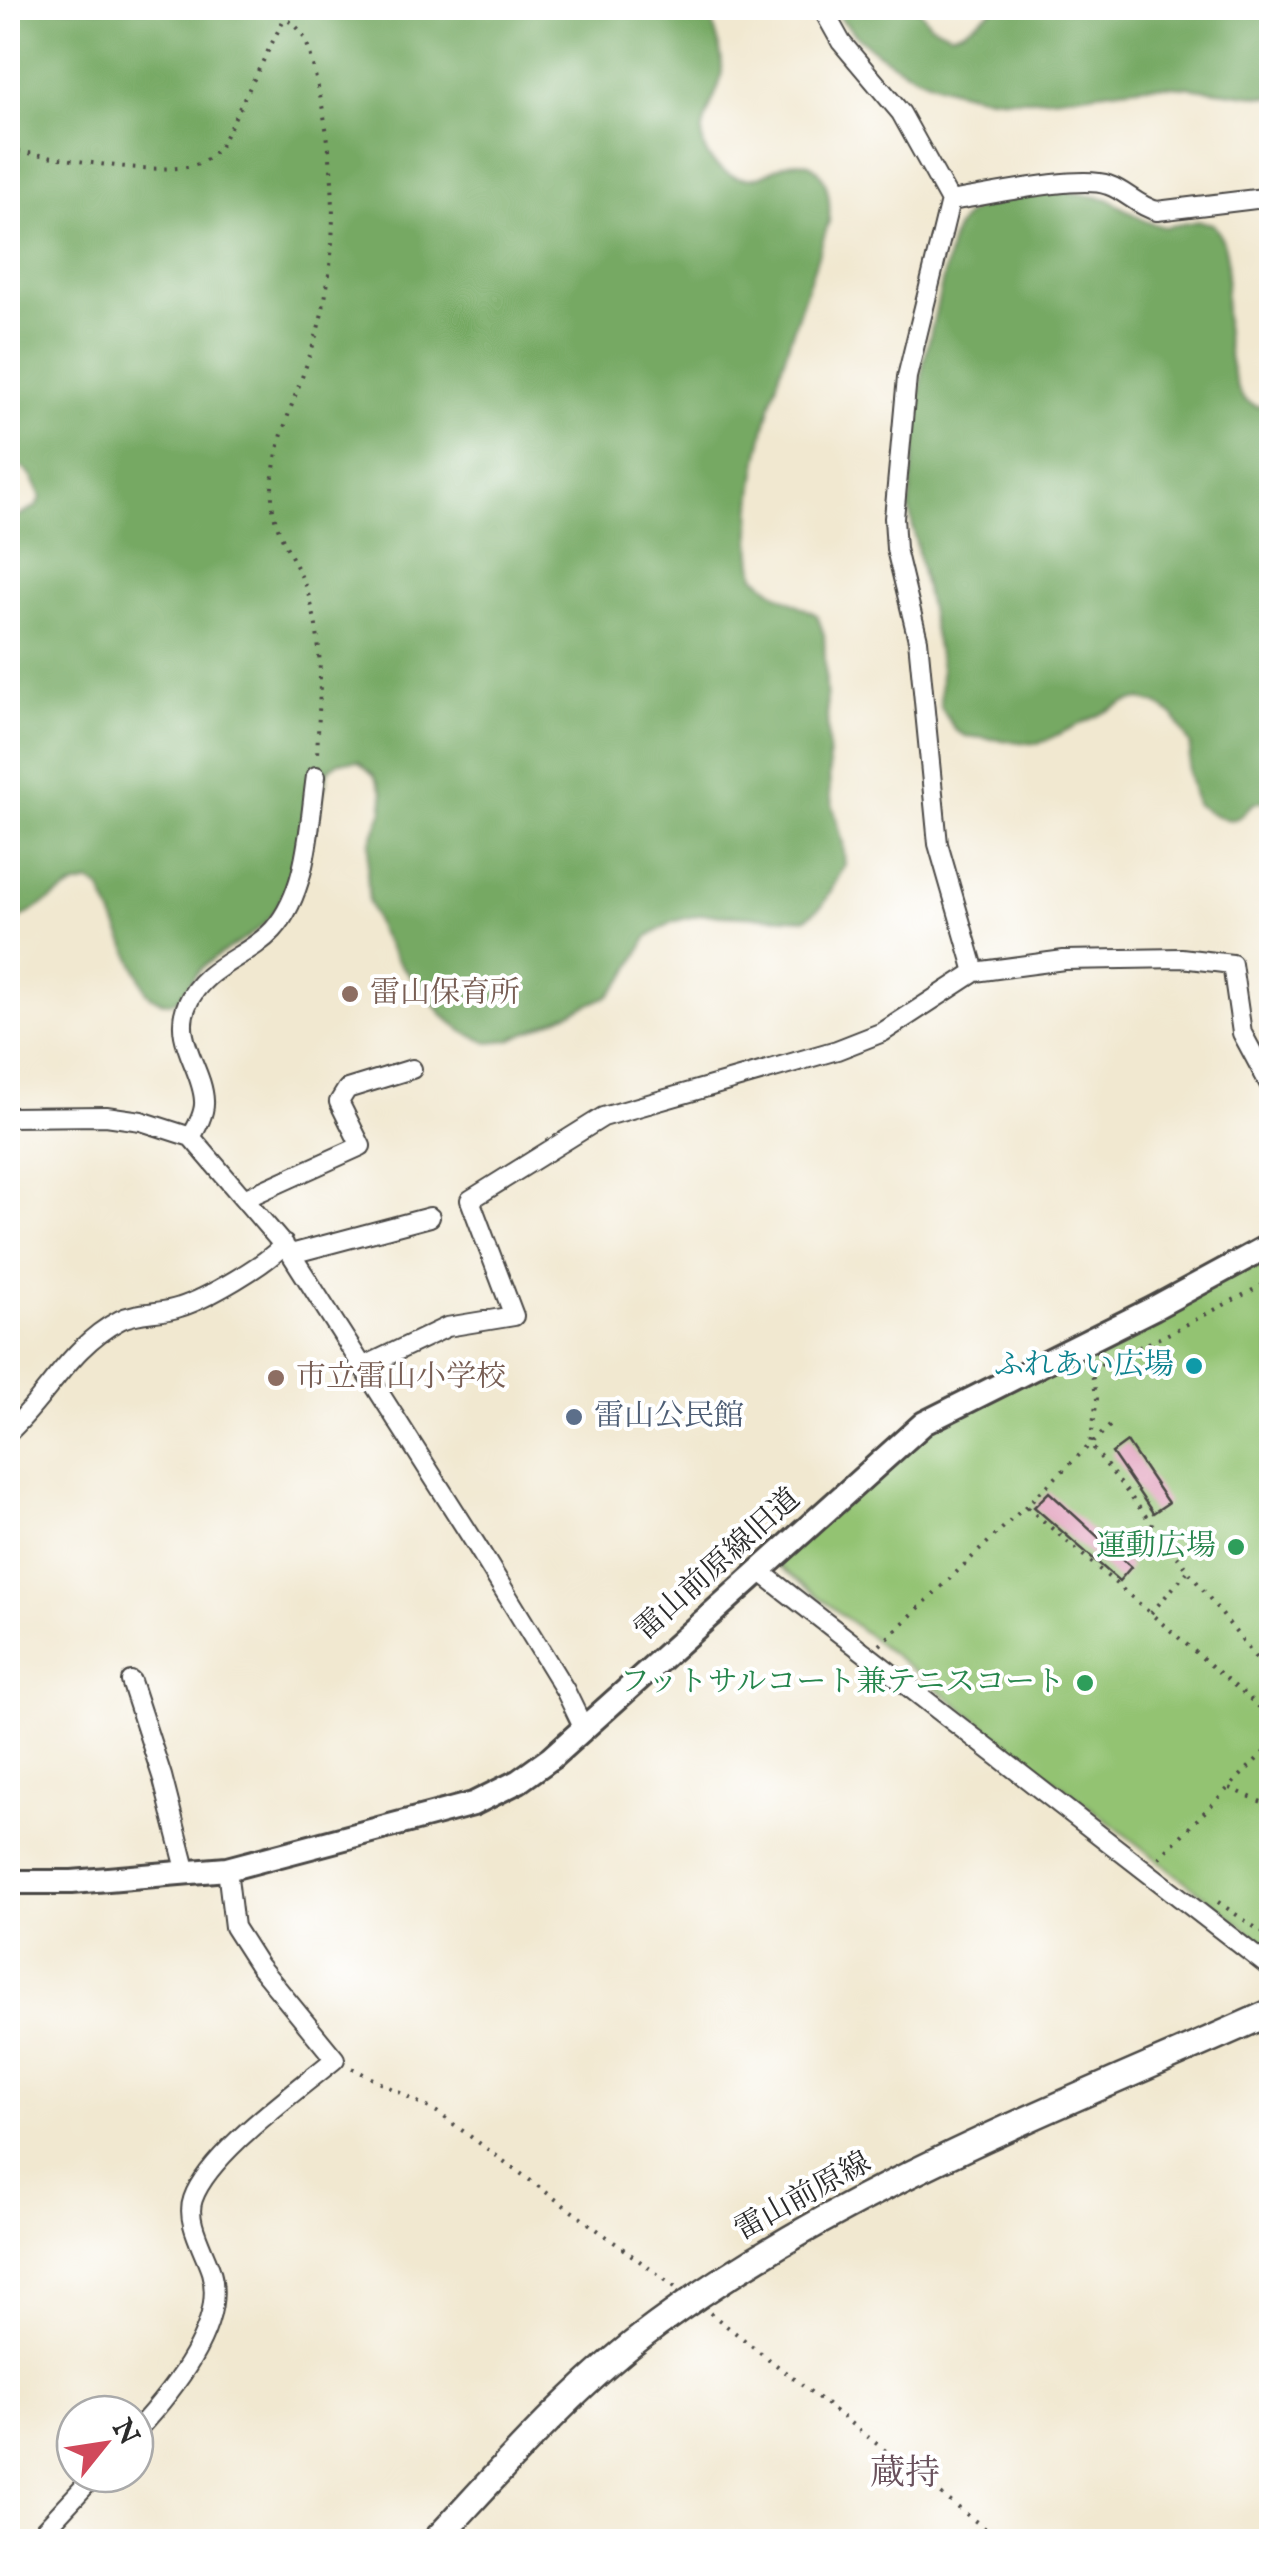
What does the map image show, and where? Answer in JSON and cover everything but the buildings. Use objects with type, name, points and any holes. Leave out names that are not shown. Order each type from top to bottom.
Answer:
[{"type":"main road","name":"雷山前原線","points":[[434,2542],[539,2430],[600,2372],[656,2326],[777,2244],[928,2167],[1272,2012]]},
{"type":"street","points":[[822,8],[842,42],[900,113],[950,201],[907,377],[894,518],[896,549],[918,640],[938,844],[975,972]]},
{"type":"street","points":[[950,201],[1062,183],[1106,184],[1142,207],[1157,211],[1272,197]]},
{"type":"street","points":[[191,1137],[204,1102],[184,1037],[186,1006],[208,975],[272,930],[292,899],[305,853],[316,776]]},
{"type":"street","points":[[365,1366],[447,1326],[514,1316],[470,1200],[602,1118],[883,1032],[975,972],[1064,960],[1181,958],[1232,964],[1242,1032],[1272,1089]]},
{"type":"street","points":[[246,1198],[361,1146],[339,1102],[347,1088],[412,1069]]},
{"type":"street","points":[[8,1116],[106,1116],[191,1137],[288,1249],[565,1690],[582,1727]]},
{"type":"street","points":[[8,1433],[82,1345],[124,1318],[181,1307],[288,1249],[430,1217]]},
{"type":"street","name":"雷山前原線旧道","points":[[8,1883],[227,1870],[473,1804],[520,1781],[551,1758],[924,1422],[1154,1308],[1272,1244]]},
{"type":"street","points":[[758,1570],[1272,1968]]},
{"type":"street","points":[[131,1681],[162,1776],[186,1872]]},
{"type":"street","points":[[155,2408],[176,2383],[214,2311],[212,2275],[192,2221],[192,2201],[204,2178],[227,2151],[335,2059],[260,1966],[234,1927],[227,1870]]},
{"type":"street","points":[[34,2542],[78,2494]]},
{"type":"path","points":[[8,150],[124,166],[187,167],[207,161],[220,147],[284,19],[295,23],[306,42],[326,120],[333,212],[330,263],[317,334],[273,468],[272,504],[319,631],[316,776]]},
{"type":"path","points":[[1272,1280],[1166,1335],[1091,1368],[1097,1411],[1090,1444],[1272,1679]]},
{"type":"path","points":[[1265,1319],[1272,1314]]},
{"type":"path","points":[[880,1645],[1115,1421]]},
{"type":"path","points":[[1028,1507],[1272,1718]]},
{"type":"path","points":[[1150,1614],[1187,1572]]},
{"type":"path","points":[[1158,1860],[1272,1744]]},
{"type":"path","points":[[1229,1787],[1264,1802],[1272,1799]]},
{"type":"green space","points":[[8,8],[708,8],[722,68],[703,134],[708,156],[717,166],[741,178],[758,177],[790,163],[812,165],[824,180],[829,200],[829,221],[786,351],[761,445],[751,535],[755,576],[777,594],[817,615],[824,635],[830,795],[845,865],[823,905],[805,919],[702,914],[672,922],[647,938],[626,976],[610,995],[510,1040],[487,1042],[464,1032],[444,1016],[396,959],[379,930],[369,903],[367,872],[370,843],[383,810],[383,793],[374,775],[358,761],[339,762],[328,770],[302,853],[272,914],[255,932],[204,966],[174,1001],[158,1001],[147,993],[100,888],[90,882],[73,886],[8,926],[8,522],[37,506],[41,498],[30,474],[8,463]]},
{"type":"green space","points":[[833,8],[918,8],[930,24],[951,34],[964,30],[996,8],[1271,8],[1271,97],[1164,86],[1035,99],[966,93],[915,75],[892,62],[850,29]]},
{"type":"green space","points":[[1064,191],[1108,199],[1145,221],[1164,227],[1199,221],[1213,224],[1227,257],[1225,323],[1239,392],[1258,407],[1271,403],[1271,801],[1252,805],[1235,819],[1214,815],[1196,804],[1188,772],[1191,746],[1174,716],[1157,704],[1140,699],[1124,703],[1038,744],[965,736],[955,730],[940,706],[941,668],[909,508],[923,366],[952,239],[959,224],[983,205],[1014,196]]},
{"type":"green space","points":[[1271,1250],[1271,1948],[775,1563],[929,1427]]},
{"type":"place","name":"雷山保育所","points":[[350,994]]},
{"type":"place","name":"ふれあい広場","points":[[1194,1366]]},
{"type":"place","name":"市立雷山小学校","points":[[276,1378]]},
{"type":"place","name":"雷山公民館","points":[[574,1417]]},
{"type":"place","name":"運動広場","points":[[1236,1547]]},
{"type":"place","name":"フットサルコート兼テニスコート","points":[[1085,1683]]},
{"type":"district","name":"蔵持","points":[[905,2474]]}]
